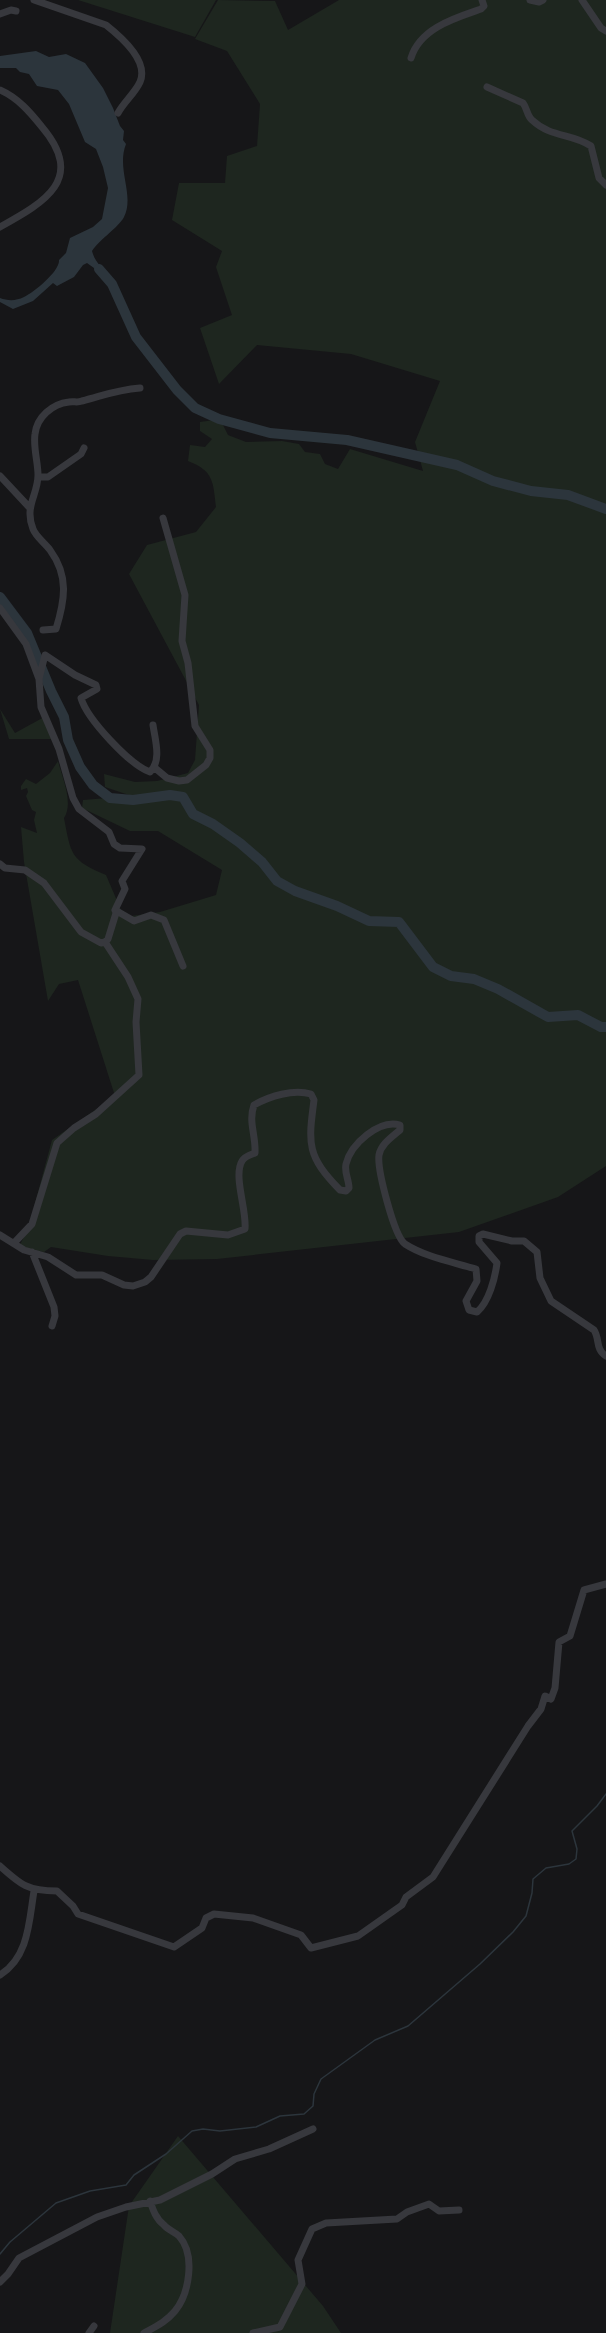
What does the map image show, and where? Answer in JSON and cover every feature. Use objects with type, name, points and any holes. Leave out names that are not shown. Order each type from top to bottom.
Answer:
[{"type":"street","points":[[34,0],[105,25],[116,33],[135,56],[142,76],[118,113]]},
{"type":"street","points":[[411,58],[416,46],[438,26],[482,9],[484,6],[482,0]]},
{"type":"street","points":[[530,0],[539,2],[543,0]]},
{"type":"street","points":[[582,0],[601,28],[606,31]]},
{"type":"street","points":[[0,14],[11,10],[16,11]]},
{"type":"street","points":[[487,87],[523,103],[531,119],[546,131],[585,142],[591,146],[599,178],[606,185]]},
{"type":"street","points":[[0,90],[15,98],[27,109],[50,136],[59,152],[63,166],[60,178],[53,190],[30,210],[0,227]]},
{"type":"street","points":[[43,630],[56,628],[65,589],[62,569],[33,529],[29,507],[38,477],[34,435],[38,423],[50,408],[70,402],[79,403],[113,391],[140,388]]},
{"type":"street","points":[[38,477],[48,477],[81,454],[84,448]]},
{"type":"street","points":[[0,476],[29,507]]},
{"type":"street","points":[[155,768],[167,778],[187,780],[206,765],[210,758],[210,750],[195,726],[188,663],[182,641],[185,596],[163,518]]},
{"type":"street","points":[[0,608],[26,644],[39,679],[41,707],[59,749],[79,809],[109,832],[114,844],[120,848],[142,849],[122,881],[125,889],[115,910],[115,919],[105,942]]},
{"type":"street","points":[[39,679],[45,655],[68,671],[96,685],[97,689],[81,698],[90,716],[97,726],[141,768],[150,772],[155,768],[156,746],[153,725]]},
{"type":"street","points":[[0,864],[5,868],[25,870],[44,883],[81,932],[101,943],[105,942]]},
{"type":"street","points":[[115,910],[134,921],[151,915],[164,920],[183,966]]},
{"type":"street","points":[[14,1243],[32,1224],[57,1143],[74,1128],[96,1114],[139,1075],[136,1022],[138,999],[124,969],[105,942]]},
{"type":"street","points":[[0,1235],[32,1252],[48,1257],[76,1275],[102,1275],[124,1285],[133,1286],[145,1282],[151,1277],[180,1234],[186,1231],[228,1235],[245,1228],[246,1217],[240,1180],[241,1163],[246,1157],[255,1153],[250,1117],[254,1105],[274,1095],[306,1093],[311,1094],[314,1100],[309,1137],[312,1151],[317,1163],[340,1190],[346,1191],[349,1188],[345,1168],[350,1152],[377,1128],[389,1124],[400,1125],[400,1130],[384,1144],[379,1155],[381,1175],[396,1232],[404,1243],[431,1255],[476,1269],[477,1281],[466,1301],[469,1310],[477,1312],[483,1307],[495,1278],[498,1263],[479,1242],[479,1236],[483,1234],[505,1240],[524,1241],[537,1252],[540,1278],[551,1300],[594,1330],[598,1335],[598,1346],[601,1353],[606,1356]]},
{"type":"street","points":[[32,1252],[54,1307],[55,1316],[52,1326]]},
{"type":"street","points":[[0,1866],[34,1891],[57,1891],[74,1906],[78,1914],[174,1947],[202,1928],[206,1918],[214,1914],[253,1918],[301,1935],[311,1948],[358,1936],[402,1905],[406,1897],[433,1877],[541,1709],[545,1696],[551,1699],[555,1688],[560,1642],[570,1636],[584,1590],[606,1584]]},
{"type":"street","points":[[0,1975],[8,1970],[26,1944],[34,1891]]},
{"type":"street","points":[[0,2282],[19,2258],[97,2217],[178,2193],[235,2159],[269,2149],[313,2129]]},
{"type":"street","points":[[144,2333],[160,2325],[181,2303],[186,2286],[189,2257],[179,2236],[163,2225],[150,2201]]},
{"type":"street","points":[[253,2333],[280,2327],[302,2284],[298,2260],[312,2229],[326,2223],[397,2218],[429,2204],[439,2211],[459,2210]]},
{"type":"street","points":[[89,2333],[94,2326]]},
{"type":"shaded area","points":[[78,0],[216,0],[195,37]]},
{"type":"shaded area","points":[[218,0],[275,1],[288,30],[339,0],[606,0],[606,1166],[558,1197],[459,1232],[217,1259],[153,1260],[51,1247],[44,1252],[18,1248],[33,1221],[34,1207],[52,1140],[115,1096],[78,980],[59,984],[48,1001],[24,862],[21,827],[37,833],[34,820],[36,812],[32,810],[26,796],[27,788],[21,790],[21,786],[26,779],[36,784],[50,773],[58,761],[68,798],[64,818],[71,848],[85,865],[106,875],[124,917],[160,912],[216,895],[222,870],[158,831],[130,831],[82,808],[83,800],[132,796],[105,787],[104,774],[135,782],[157,781],[188,773],[195,760],[199,705],[129,574],[147,545],[196,532],[216,507],[211,478],[203,469],[188,461],[190,445],[205,447],[212,439],[200,431],[200,422],[214,420],[223,425],[228,435],[246,442],[282,441],[299,444],[305,452],[320,454],[325,464],[338,469],[350,449],[423,471],[415,442],[440,381],[351,354],[257,345],[219,384],[200,328],[232,315],[216,267],[222,251],[172,220],[179,183],[225,183],[227,156],[257,146],[260,104],[227,51],[195,39]]},
{"type":"shaded area","points":[[36,51],[49,57],[66,54],[85,63],[103,88],[124,131],[123,140],[126,144],[123,163],[128,200],[122,221],[92,251],[108,278],[87,263],[74,277],[57,286],[53,283],[33,301],[13,309],[0,302],[0,298],[12,300],[21,298],[46,281],[66,253],[70,238],[93,227],[102,219],[108,188],[96,149],[85,142],[69,104],[58,90],[37,86],[29,74],[20,72],[16,68],[0,68],[0,56]]},
{"type":"shaded area","points":[[0,709],[15,733],[46,716],[55,739],[9,739]]},
{"type":"shaded area","points":[[178,2136],[323,2306],[341,2333],[110,2333],[129,2206]]},
{"type":"waterway","points":[[99,269],[112,284],[136,337],[177,390],[195,408],[219,419],[270,433],[347,440],[457,465],[493,481],[531,491],[568,495],[606,509]]},
{"type":"waterway","points":[[0,597],[27,633],[64,717],[68,740],[80,767],[93,785],[110,798],[133,800],[170,795],[183,797],[193,814],[213,824],[240,843],[262,862],[277,881],[295,891],[337,906],[369,921],[399,922],[433,967],[451,976],[474,979],[498,989],[548,1017],[578,1015],[601,1027],[606,1027]]},
{"type":"waterway","points":[[0,2254],[10,2242],[56,2203],[90,2191],[126,2185],[134,2175],[166,2154],[192,2131],[256,2127],[280,2116],[304,2114],[313,2106],[314,2094],[321,2079],[375,2040],[408,2026],[480,1964],[513,1932],[526,1916],[533,1879],[546,1868],[569,1864],[576,1859],[577,1849],[572,1831],[606,1794]]}]
